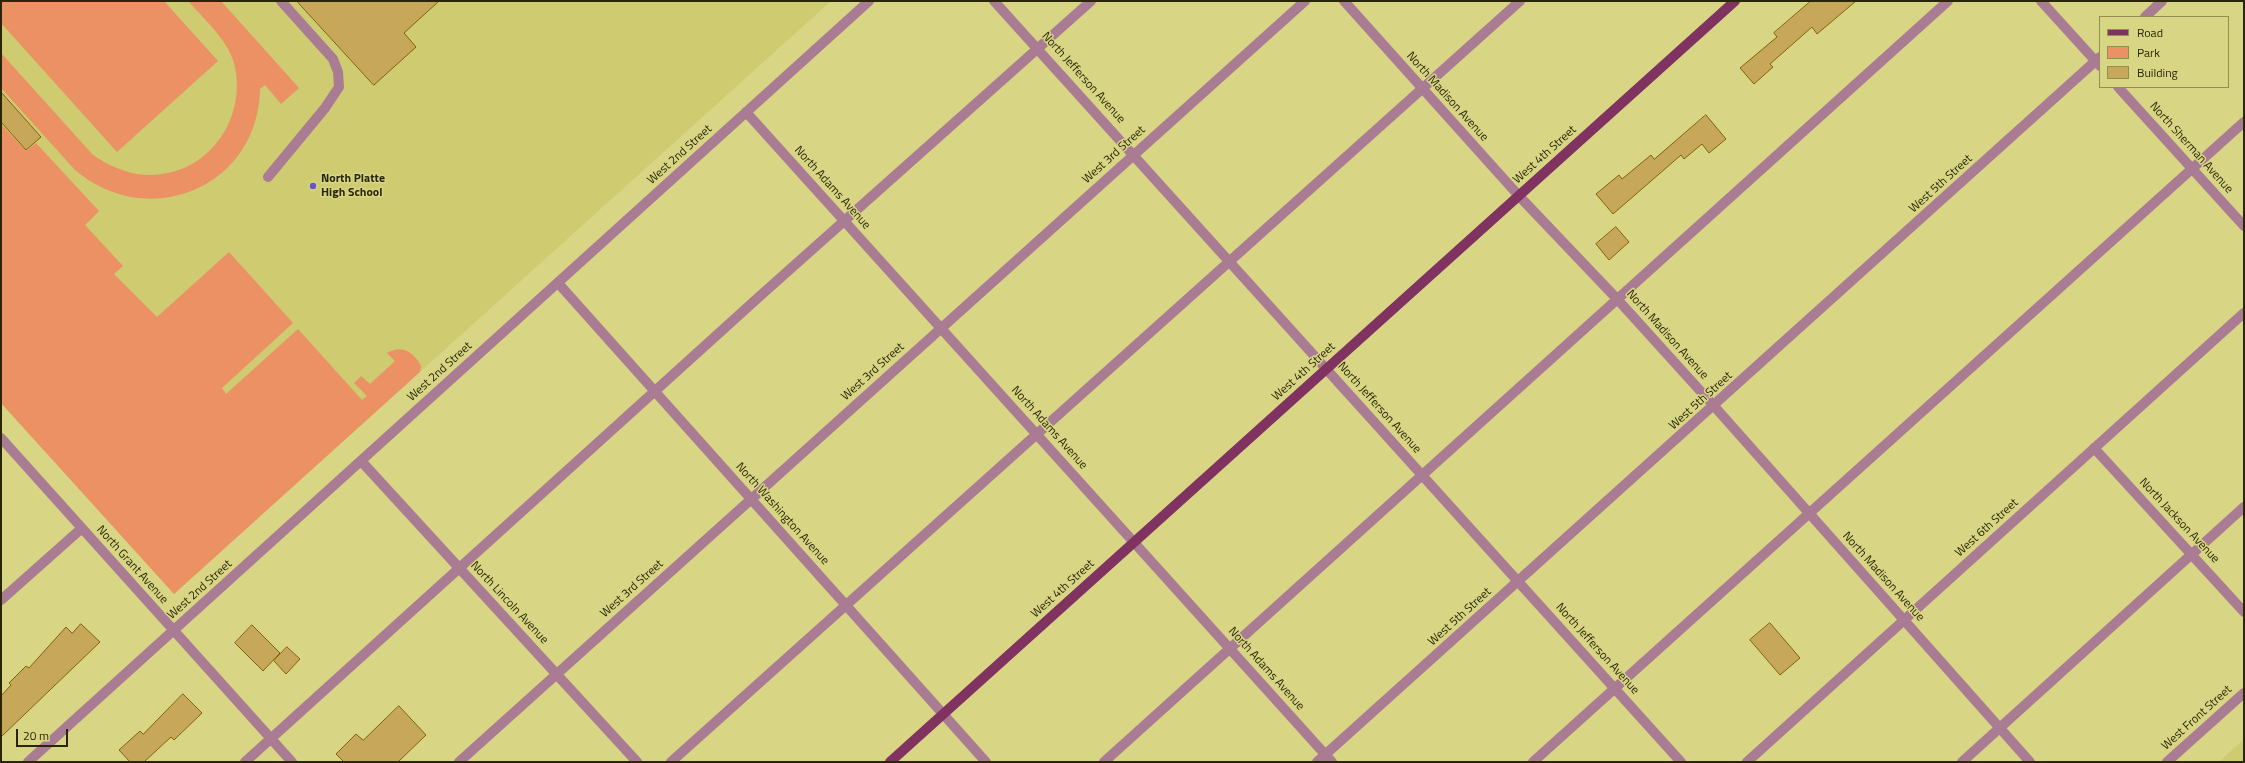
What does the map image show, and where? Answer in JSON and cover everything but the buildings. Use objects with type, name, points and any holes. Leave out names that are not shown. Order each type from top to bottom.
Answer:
[{"type":"main road","name":"West 4th Street","points":[[890,762],[1735,1]]},
{"type":"street","points":[[268,177],[325,108],[339,87],[338,72],[333,59],[281,1]]},
{"type":"street","name":"West 2nd Street","points":[[28,762],[362,462],[870,1]]},
{"type":"street","name":"North Jefferson Avenue","points":[[994,1],[1039,48],[1326,370],[1681,762]]},
{"type":"street","points":[[245,762],[1091,1]]},
{"type":"street","name":"West 3rd Street","points":[[459,762],[1305,1]]},
{"type":"street","name":"North Madison Avenue","points":[[1344,1],[1519,196],[1618,300],[1714,406],[2030,762]]},
{"type":"street","points":[[671,762],[1520,1]]},
{"type":"street","points":[[1104,762],[1948,1]]},
{"type":"street","points":[[2041,1],[2098,62]]},
{"type":"street","points":[[2146,16],[2162,1]]},
{"type":"street","name":"West 5th Street","points":[[1318,762],[1328,758],[1519,582],[2098,62]]},
{"type":"street","name":"North Sherman Avenue","points":[[2119,88],[2244,226]]},
{"type":"street","name":"North Adams Avenue","points":[[746,112],[1328,758]]},
{"type":"street","points":[[1533,762],[2244,122]]},
{"type":"street","name":"North Washington Avenue","points":[[558,283],[986,762]]},
{"type":"street","name":"West 6th Street","points":[[1747,762],[2244,313]]},
{"type":"street","name":"North Grant Avenue","points":[[1,438],[292,762]]},
{"type":"street","name":"North Jackson Avenue","points":[[2094,448],[2244,612]]},
{"type":"street","name":"North Lincoln Avenue","points":[[362,462],[637,762]]},
{"type":"street","points":[[1962,762],[2244,507]]},
{"type":"street","points":[[1,600],[82,528]]},
{"type":"street","name":"West Front Street","points":[[2167,762],[2244,693]]},
{"type":"shaded area","name":"North Platte High School","points":[[1,1],[831,1],[174,594],[1,403]]},
{"type":"shaded area","points":[[2244,739],[2244,762],[2219,762]]},
{"type":"green space","points":[[1,1],[164,1],[218,61],[117,152],[1,23]]},
{"type":"green space","points":[[188,1],[221,1],[299,88],[281,104],[265,85],[260,89],[254,123],[241,152],[220,174],[194,190],[165,198],[134,197],[104,188],[75,170],[1,88],[1,53],[93,155],[108,164],[131,173],[160,174],[180,170],[198,160],[214,146],[226,130],[233,110],[237,89],[235,67],[228,49],[216,32]]},
{"type":"green space","points":[[1,124],[26,151],[36,143],[99,211],[85,225],[123,266],[114,274],[157,317],[229,252],[293,323],[222,388],[226,394],[298,329],[362,400],[367,396],[354,383],[361,376],[370,384],[395,361],[387,353],[392,350],[403,349],[411,353],[421,366],[420,372],[174,594],[1,403]]},
{"type":"place","name":"North Platte High School","points":[[313,186]]}]
